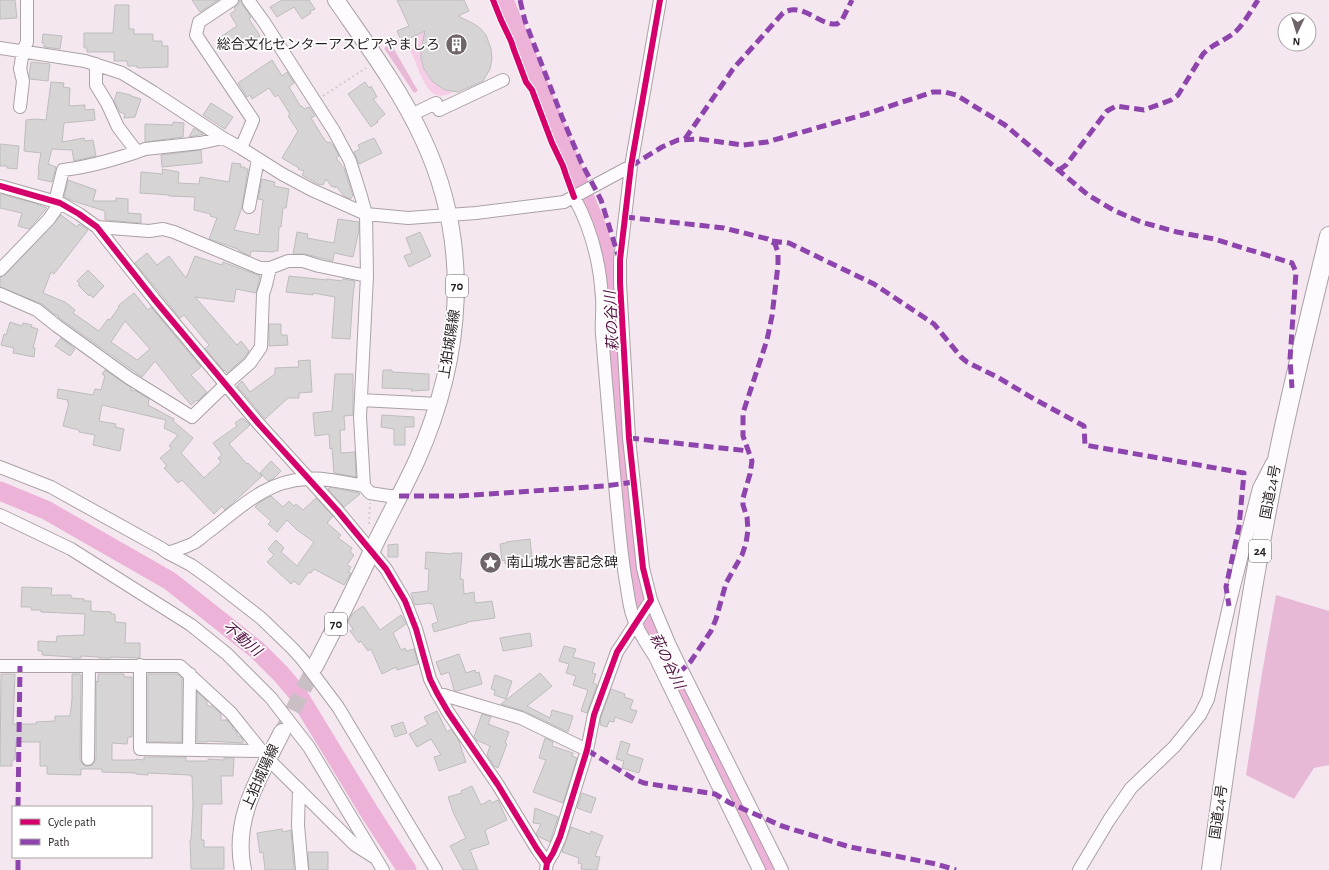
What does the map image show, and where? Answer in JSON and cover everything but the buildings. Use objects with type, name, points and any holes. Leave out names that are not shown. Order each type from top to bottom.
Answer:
[{"type":"highway","name":"国道24号","points":[[1211,870],[1249,610],[1278,452],[1329,236]]},
{"type":"main road","name":"上狛城陽線","points":[[315,666],[419,456],[438,404],[446,376],[456,307],[455,253],[449,214],[439,178],[424,139],[389,78],[336,0]]},
{"type":"main road","name":"上狛城陽線","points":[[243,870],[240,842],[243,821],[249,799],[265,755],[282,732]]},
{"type":"street","points":[[20,107],[23,81],[20,69],[23,51],[27,42],[27,0]]},
{"type":"street","points":[[232,0],[199,22],[196,35],[253,120],[241,148]]},
{"type":"street","points":[[248,0],[264,22],[334,131],[350,161],[362,196],[366,214],[367,245],[360,417],[364,486],[370,493],[399,496]]},
{"type":"street","points":[[660,0],[631,166],[620,260],[629,438],[643,568],[650,603],[782,870]]},
{"type":"street","points":[[0,48],[85,61],[122,73],[258,159],[312,190],[366,214],[408,218],[476,213],[564,202],[631,166]]},
{"type":"street","points":[[96,64],[96,85],[107,103],[118,127],[137,152]]},
{"type":"street","points":[[411,115],[436,103],[439,110],[503,80]]},
{"type":"street","points":[[0,270],[49,219],[58,203],[63,170],[101,164],[145,149],[200,143],[223,138]]},
{"type":"street","points":[[249,207],[258,159]]},
{"type":"street","points":[[0,186],[58,203],[97,226],[154,299],[258,423],[337,510],[386,569],[405,601],[416,629],[430,679],[436,693],[498,784],[547,867]]},
{"type":"street","points":[[576,196],[591,238],[598,263],[601,284],[601,320],[609,424],[622,556],[628,596],[633,616],[759,870]]},
{"type":"street","points":[[97,226],[149,231],[163,229],[174,232],[260,268],[270,268],[288,261],[303,261],[366,276]]},
{"type":"street","points":[[0,294],[37,310],[128,378],[192,417],[250,363],[261,347],[263,294],[270,268]]},
{"type":"street","points":[[361,400],[438,404]]},
{"type":"street","points":[[1079,870],[1109,820],[1131,788],[1174,747],[1200,715],[1208,699],[1231,598],[1259,488],[1278,452]]},
{"type":"street","points":[[0,467],[51,487],[191,565],[261,618],[292,648],[338,707],[436,870]]},
{"type":"street","points":[[168,553],[194,542],[238,508],[273,486],[308,478],[364,486]]},
{"type":"street","points":[[0,515],[71,549],[191,625],[227,654],[271,698],[309,747],[383,870]]},
{"type":"street","points":[[547,867],[560,837],[587,750],[594,715],[616,652],[650,603]]},
{"type":"street","points":[[140,665],[140,749],[189,750],[265,755]]},
{"type":"street","points":[[0,666],[180,666],[231,713],[265,755],[298,789],[355,845],[375,858]]},
{"type":"street","points":[[88,759],[89,666]]},
{"type":"street","points":[[189,750],[190,674]]},
{"type":"street","points":[[436,693],[521,718],[587,750]]},
{"type":"street","points":[[298,789],[298,825],[302,870]]},
{"type":"path","points":[[315,101],[369,66]]},
{"type":"shaded area","points":[[425,31],[421,50],[422,65],[429,77],[434,82],[446,90],[453,92],[446,95],[436,95],[425,84],[410,50],[417,47],[413,37]]},
{"type":"shaded area","points":[[391,44],[418,91],[414,93],[384,48]]},
{"type":"shaded area","points":[[1276,595],[1329,611],[1329,765],[1314,768],[1294,799],[1246,775]]},
{"type":"waterway","name":"萩の谷川","points":[[504,0],[597,227],[607,260],[612,300],[613,357],[625,492],[635,586],[640,606],[771,870]]},
{"type":"waterway","name":"不動川","points":[[0,491],[46,510],[170,581],[257,650],[281,674],[297,693],[370,813],[407,870]]},
{"type":"tunnel","points":[[282,732],[315,666]]},
{"type":"marked path","points":[[520,0],[525,21],[562,117],[581,162],[601,200],[618,255]]},
{"type":"marked path","points":[[685,139],[733,69],[783,13],[790,10],[797,10],[830,24],[837,24],[842,20],[852,0]]},
{"type":"marked path","points":[[1059,170],[1066,165],[1107,111],[1116,106],[1144,110],[1171,100],[1178,95],[1203,54],[1237,30],[1258,0]]},
{"type":"marked path","points":[[631,166],[662,147],[678,140],[699,139],[743,145],[767,142],[866,114],[933,92],[945,92],[956,95],[1005,125],[1088,195],[1115,211],[1141,222],[1177,232],[1214,239],[1292,263],[1296,272],[1290,359],[1292,388]]},
{"type":"marked path","points":[[625,217],[724,228],[768,239],[775,244],[778,252],[778,265],[772,316],[767,340],[743,413],[743,436],[752,461],[743,498],[748,530],[746,543],[742,555],[726,583],[711,631],[691,661],[682,670]]},
{"type":"marked path","points":[[772,241],[789,243],[874,284],[934,324],[961,357],[967,362],[999,378],[1084,426],[1085,445],[1244,473],[1239,527],[1226,587],[1229,606]]},
{"type":"marked path","points":[[629,438],[749,451]]},
{"type":"marked path","points":[[399,496],[459,496],[605,486],[634,482]]},
{"type":"marked path","points":[[18,806],[20,666]]},
{"type":"marked path","points":[[587,750],[634,779],[644,783],[715,794],[730,803],[782,826],[850,847],[936,864],[956,870]]},
{"type":"marked path","points":[[18,858],[18,870]]},
{"type":"cycle path","points":[[493,0],[511,41],[526,82],[532,90],[574,197]]},
{"type":"cycle path","points":[[546,870],[547,863],[560,837],[587,750],[594,715],[617,652],[651,600],[643,568],[629,438],[620,260],[631,166],[660,0]]},
{"type":"cycle path","points":[[0,186],[60,203],[97,227],[154,299],[258,423],[337,510],[386,569],[405,601],[416,629],[430,679],[437,693],[448,712],[498,785],[547,863]]},
{"type":"place","name":"総合文化センターアスピアやましろ","points":[[456,45]]},
{"type":"place","name":"南山城水害記念碑","points":[[491,563]]}]
